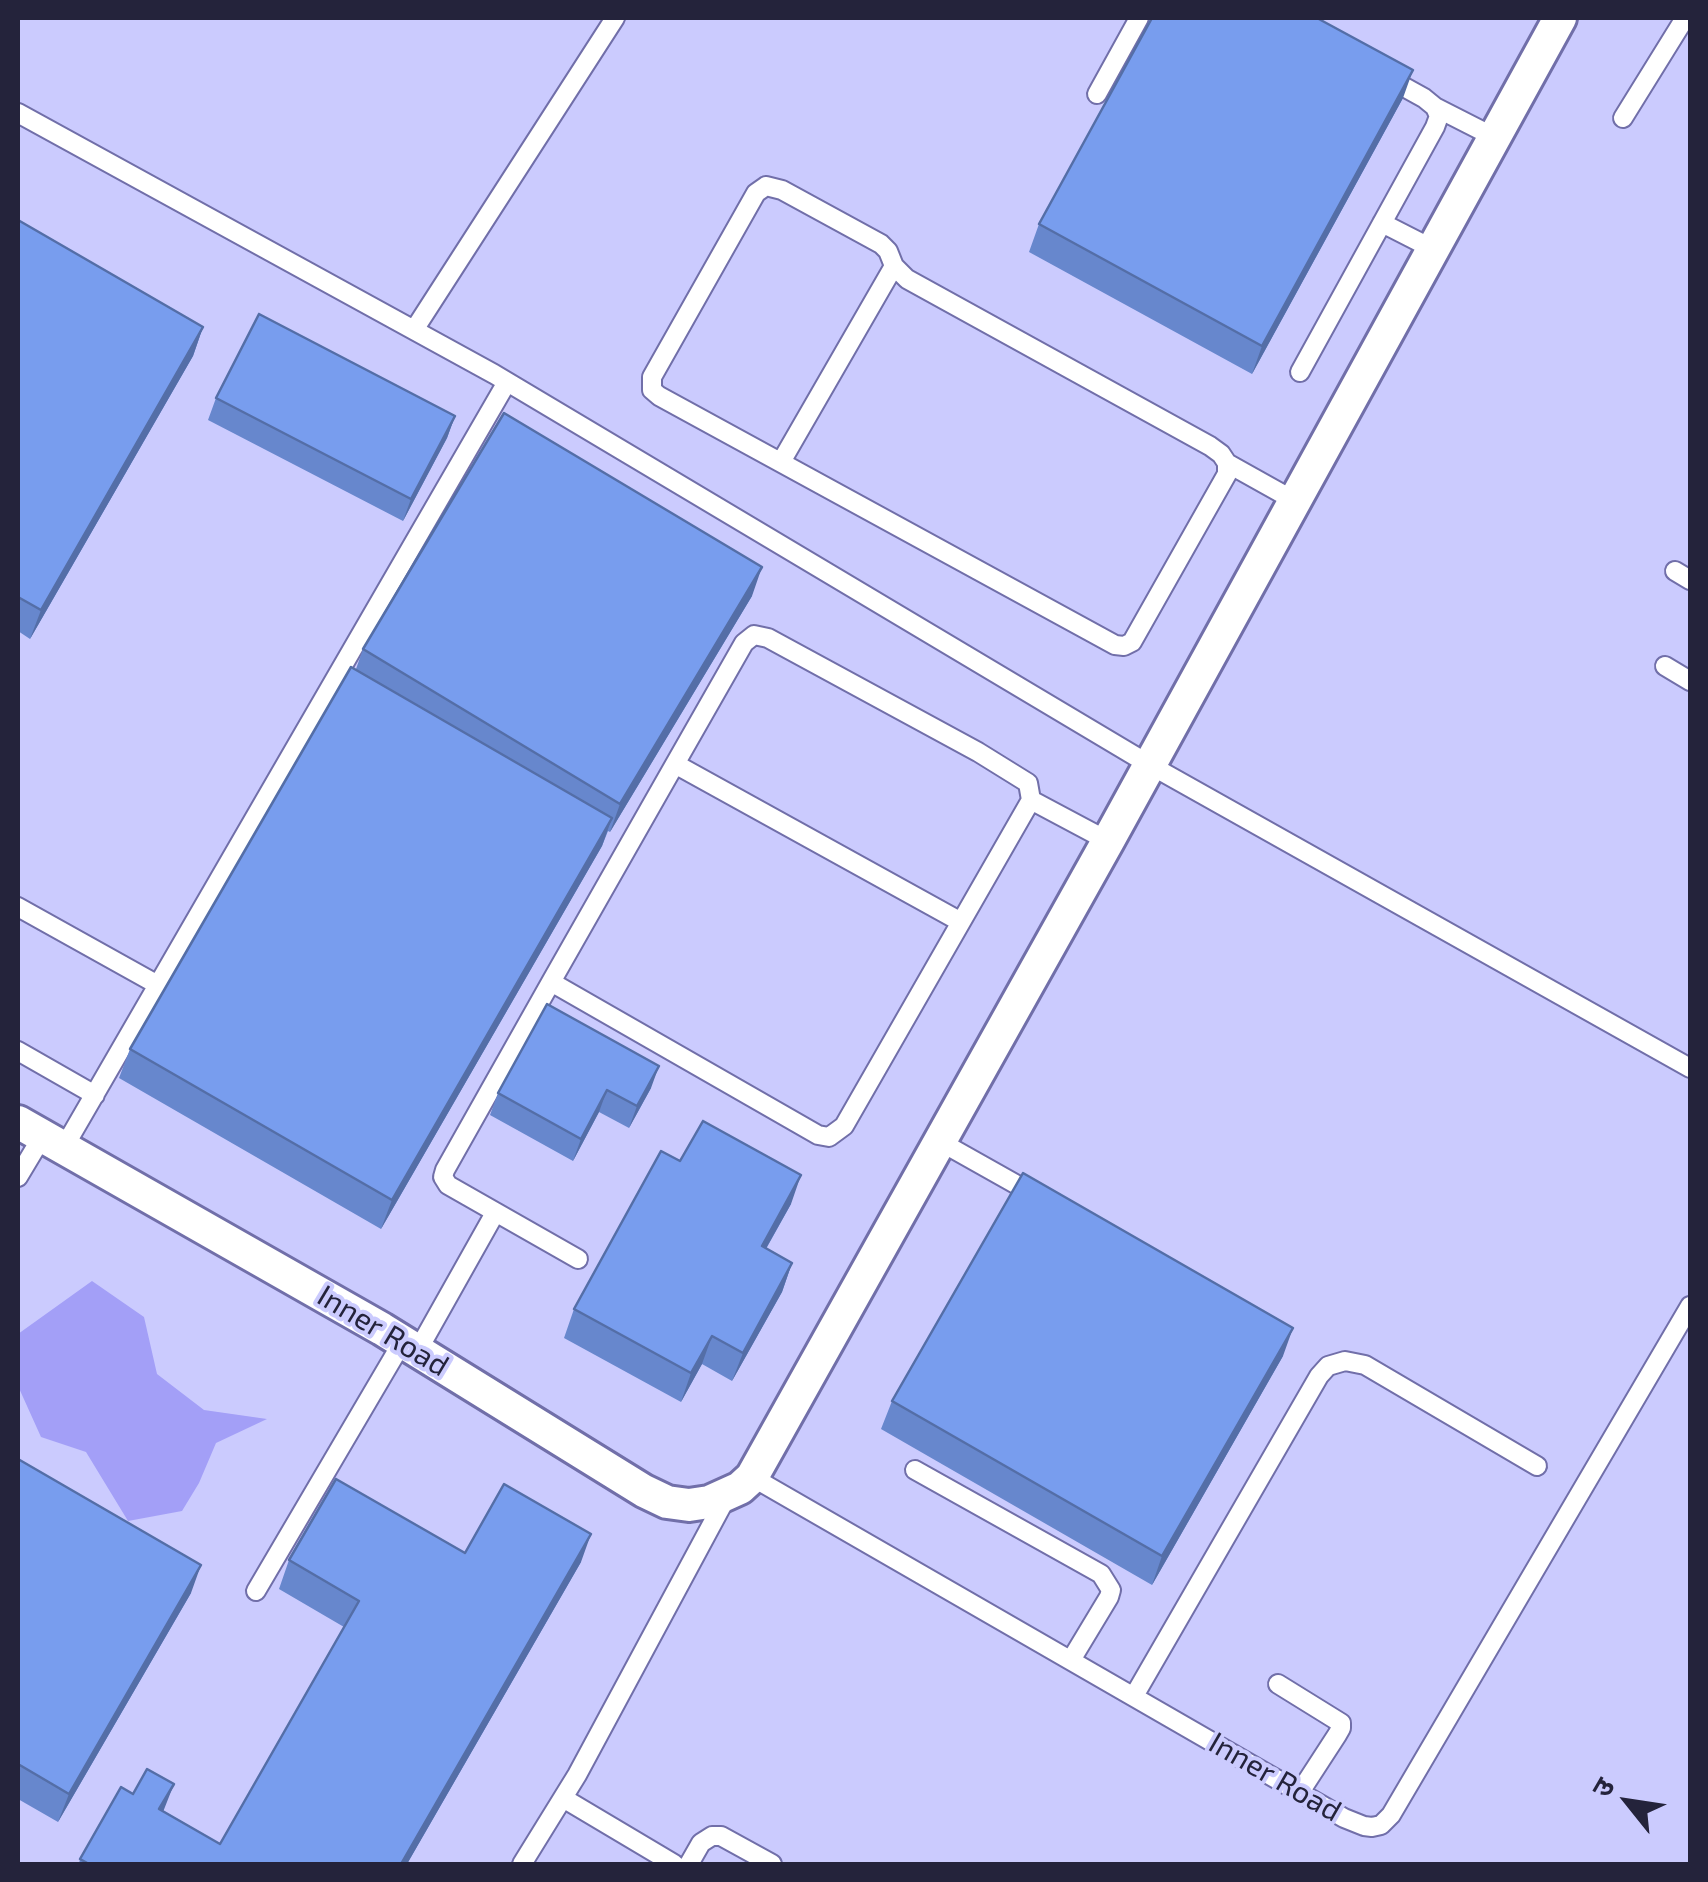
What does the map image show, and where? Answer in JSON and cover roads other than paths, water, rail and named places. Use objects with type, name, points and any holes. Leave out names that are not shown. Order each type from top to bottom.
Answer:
[{"type":"street","points":[[739,1487],[1108,841],[1560,18]]},
{"type":"street","name":"Inner Road","points":[[41,1136],[410,1346],[644,1491],[667,1502],[689,1505],[739,1487]]},
{"type":"lane","points":[[414,330],[615,18]]},
{"type":"lane","points":[[1098,94],[1139,18]]},
{"type":"lane","points":[[1623,118],[1684,18]]},
{"type":"lane","points":[[1375,71],[1494,137]]},
{"type":"lane","points":[[1300,372],[1435,127],[1435,107]]},
{"type":"lane","points":[[18,113],[506,382],[1150,765],[1690,1068]]},
{"type":"lane","points":[[766,186],[782,190],[880,244],[907,278],[1210,446],[1221,454],[1227,474],[1132,642],[1124,646],[1115,645],[781,462],[659,396],[651,384],[756,193],[766,186]]},
{"type":"lane","points":[[1382,223],[1433,250]]},
{"type":"lane","points":[[781,462],[894,266]]},
{"type":"lane","points":[[18,1177],[41,1136],[95,1095],[506,382]]},
{"type":"lane","points":[[1226,463],[1295,500]]},
{"type":"lane","points":[[551,982],[829,1138],[844,1126],[1031,800],[1028,783],[768,638],[754,636],[744,643],[551,982],[454,1153],[443,1177],[448,1185],[578,1260]]},
{"type":"lane","points":[[1665,666],[1690,681]]},
{"type":"lane","points":[[675,764],[961,922]]},
{"type":"lane","points":[[1031,800],[1108,841]]},
{"type":"lane","points":[[18,907],[158,986]]},
{"type":"lane","points":[[18,1051],[95,1095]]},
{"type":"lane","points":[[940,1141],[1048,1202]]},
{"type":"lane","points":[[256,1591],[495,1213]]},
{"type":"lane","name":"Inner Road","points":[[739,1487],[1071,1660],[1344,1818],[1364,1826],[1380,1825],[1391,1815],[1690,1306]]},
{"type":"lane","points":[[1134,1696],[1328,1366],[1345,1361],[1365,1365],[1537,1466]]},
{"type":"lane","points":[[915,1470],[1102,1574],[1109,1597],[1071,1660]]},
{"type":"lane","points":[[522,1864],[564,1798],[739,1487]]},
{"type":"lane","points":[[1278,1684],[1341,1723],[1337,1736],[1300,1792]]},
{"type":"lane","points":[[564,1798],[687,1864],[701,1843],[712,1836],[722,1836],[772,1864]]}]
